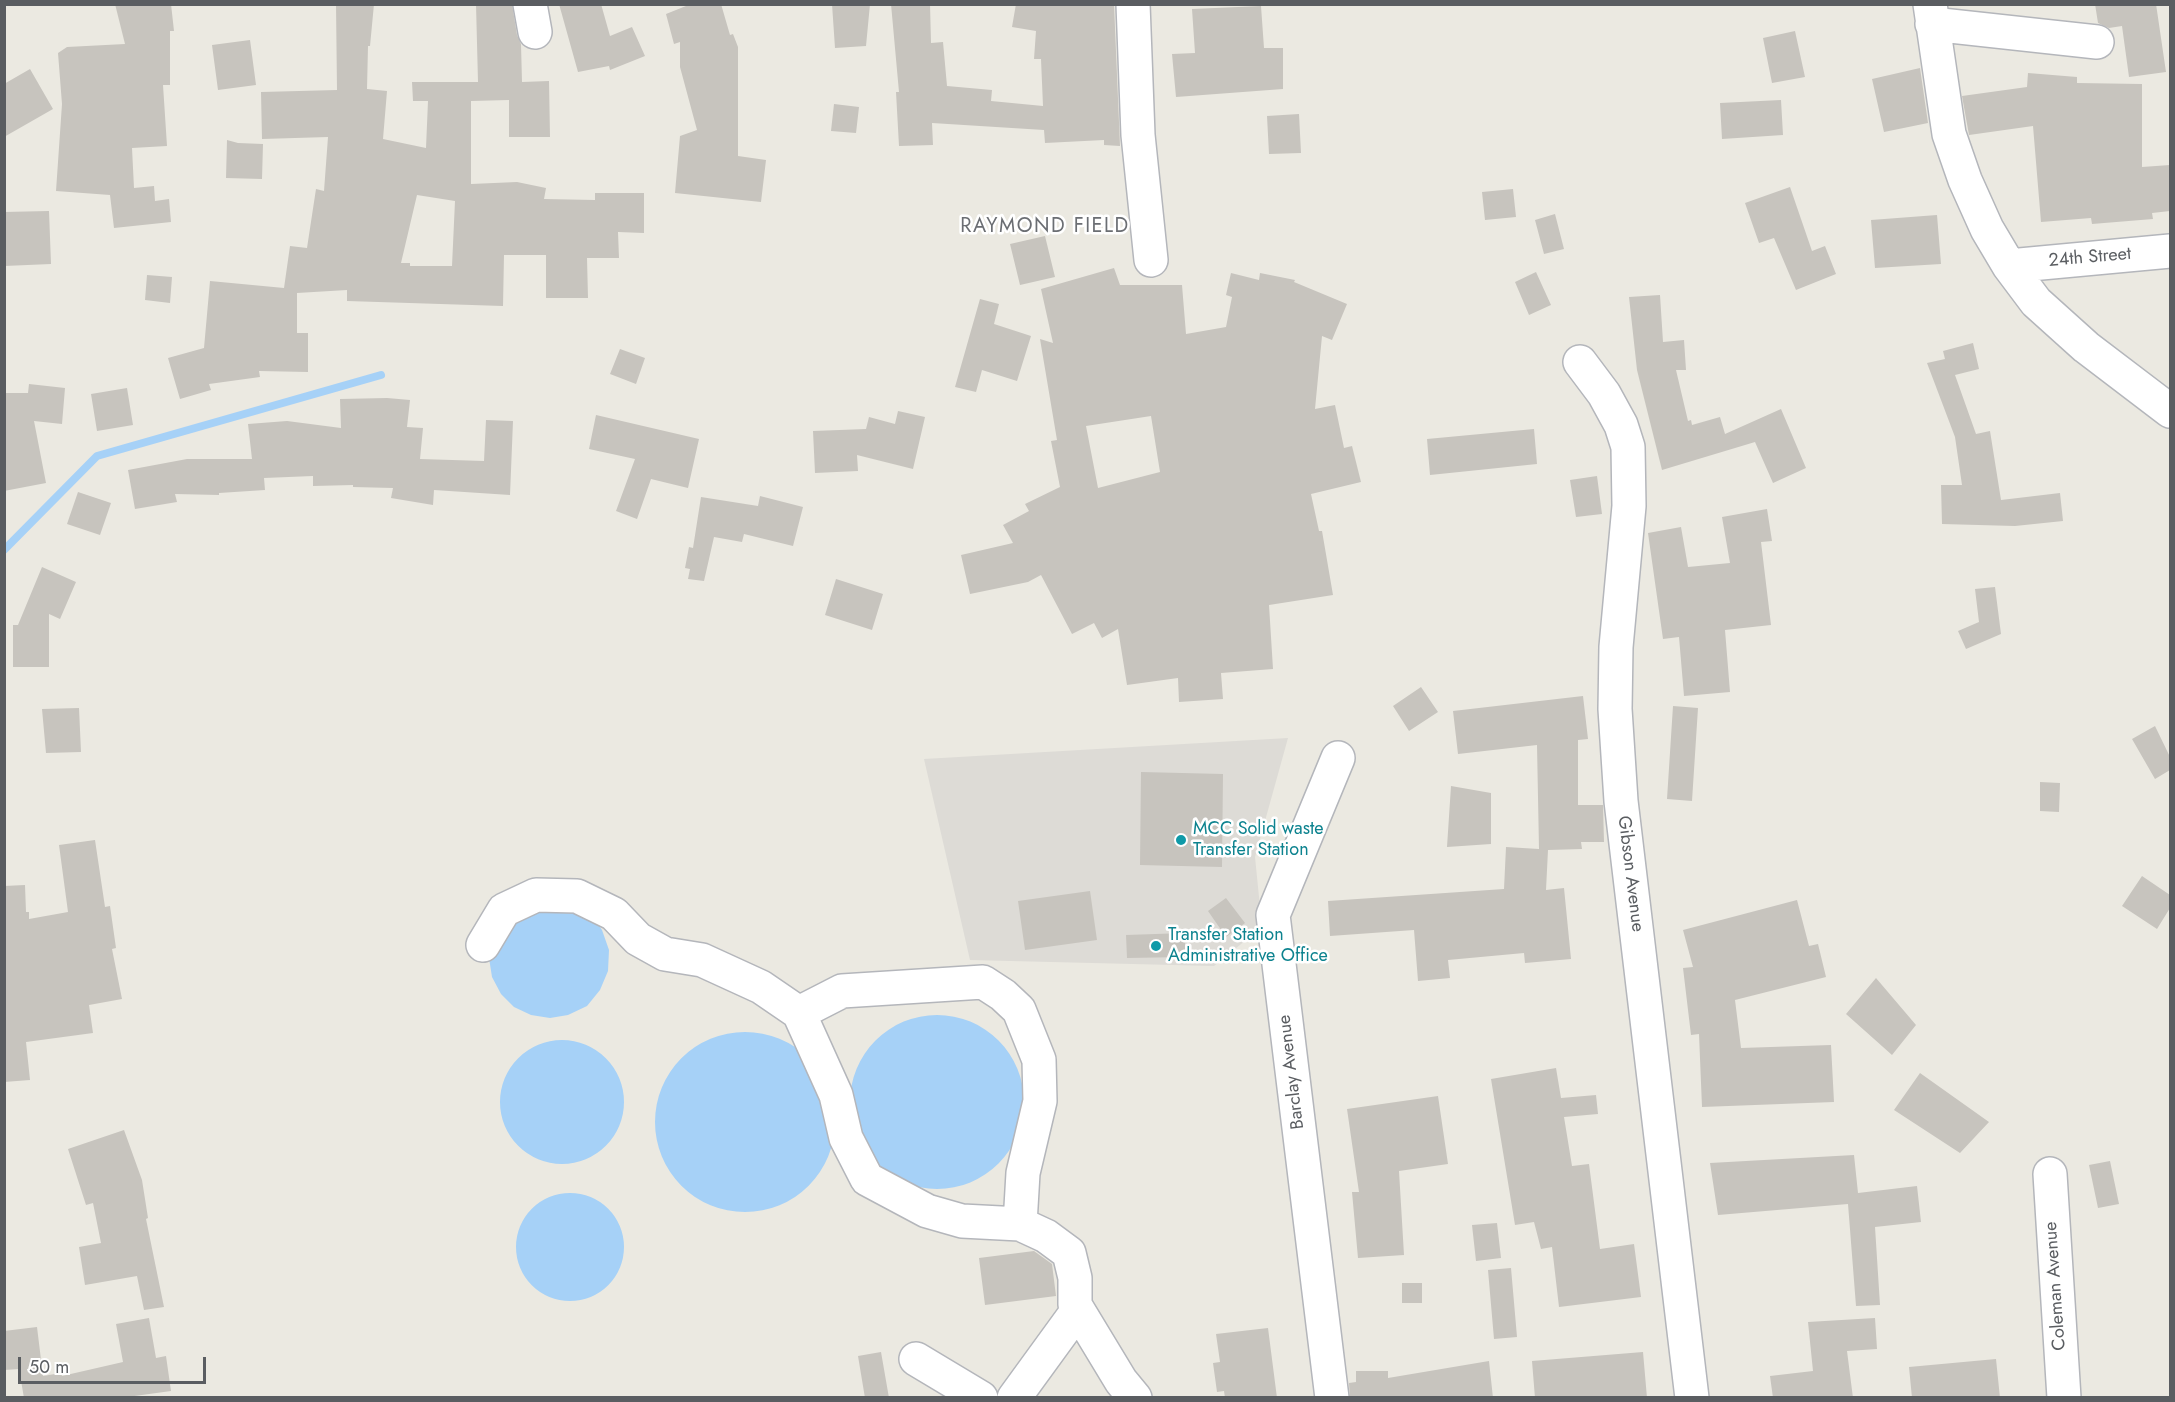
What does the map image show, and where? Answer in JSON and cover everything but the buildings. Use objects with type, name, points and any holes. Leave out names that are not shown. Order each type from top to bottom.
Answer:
[{"type":"street","points":[[1133,4],[1138,135],[1151,260]]},
{"type":"street","points":[[2097,42],[1985,17],[1931,14],[1949,134],[1965,180],[1987,230],[2009,266],[2036,302],[2086,347],[2170,411]]},
{"type":"street","name":"24th Street","points":[[2009,266],[2170,251]]},
{"type":"street","name":"Gibson Avenue","points":[[1580,362],[1610,404],[1621,425],[1628,447],[1629,506],[1616,647],[1615,709],[1621,801],[1692,1398]]},
{"type":"street","name":"Barclay Avenue","points":[[1332,1398],[1273,915],[1338,758]]},
{"type":"street","points":[[483,945],[504,910],[536,895],[577,896],[614,914],[638,939],[665,954],[702,960],[735,974],[761,987],[799,1013],[836,1095],[846,1138],[867,1179],[927,1212],[962,1221],[1020,1224],[1046,1236],[1069,1253],[1078,1310],[1121,1382],[1135,1398]]},
{"type":"street","points":[[799,1013],[842,991],[982,982],[1003,995],[1019,1010],[1039,1060],[1040,1101],[1023,1173],[1020,1224]]},
{"type":"street","name":"Coleman Avenue","points":[[2050,1174],[2064,1398]]},
{"type":"street","points":[[1014,1398],[1078,1310]]},
{"type":"street","points":[[916,1359],[981,1398]]},
{"type":"shaded area","points":[[1288,738],[1255,857],[1262,927],[1214,966],[970,960],[924,759]]},
{"type":"water","points":[[532,900],[590,913],[602,930],[609,950],[608,971],[600,990],[587,1006],[568,1015],[550,1018],[531,1015],[514,1007],[501,994],[492,977],[489,958]]},
{"type":"water","points":[[937,1015],[970,1021],[999,1040],[1018,1069],[1024,1102],[1018,1135],[999,1164],[970,1183],[937,1189],[904,1183],[875,1164],[856,1135],[850,1102],[856,1069],[875,1040],[904,1021]]},
{"type":"water","points":[[745,1032],[780,1039],[809,1058],[828,1087],[835,1122],[828,1157],[809,1186],[780,1205],[745,1212],[710,1205],[681,1186],[662,1157],[655,1122],[662,1087],[681,1058],[710,1039]]},
{"type":"water","points":[[562,1040],[586,1045],[597,1050],[606,1058],[614,1067],[619,1078],[624,1102],[619,1126],[614,1137],[606,1146],[597,1154],[586,1159],[562,1164],[538,1159],[527,1154],[518,1146],[510,1137],[505,1126],[500,1102],[505,1078],[510,1067],[518,1058],[527,1050],[538,1045]]},
{"type":"water","points":[[570,1193],[591,1197],[608,1209],[620,1226],[624,1247],[620,1268],[608,1285],[591,1297],[570,1301],[549,1297],[532,1285],[520,1268],[516,1247],[520,1226],[532,1209],[549,1197]]},
{"type":"waterway","points":[[4,550],[97,456],[381,375]]},
{"type":"place","name":"MCC Solid waste Transfer Station","points":[[1181,840]]},
{"type":"place","name":"Transfer Station Administrative Office","points":[[1156,946]]},
{"type":"district","name":"RAYMOND FIELD","points":[[1045,227]]}]
